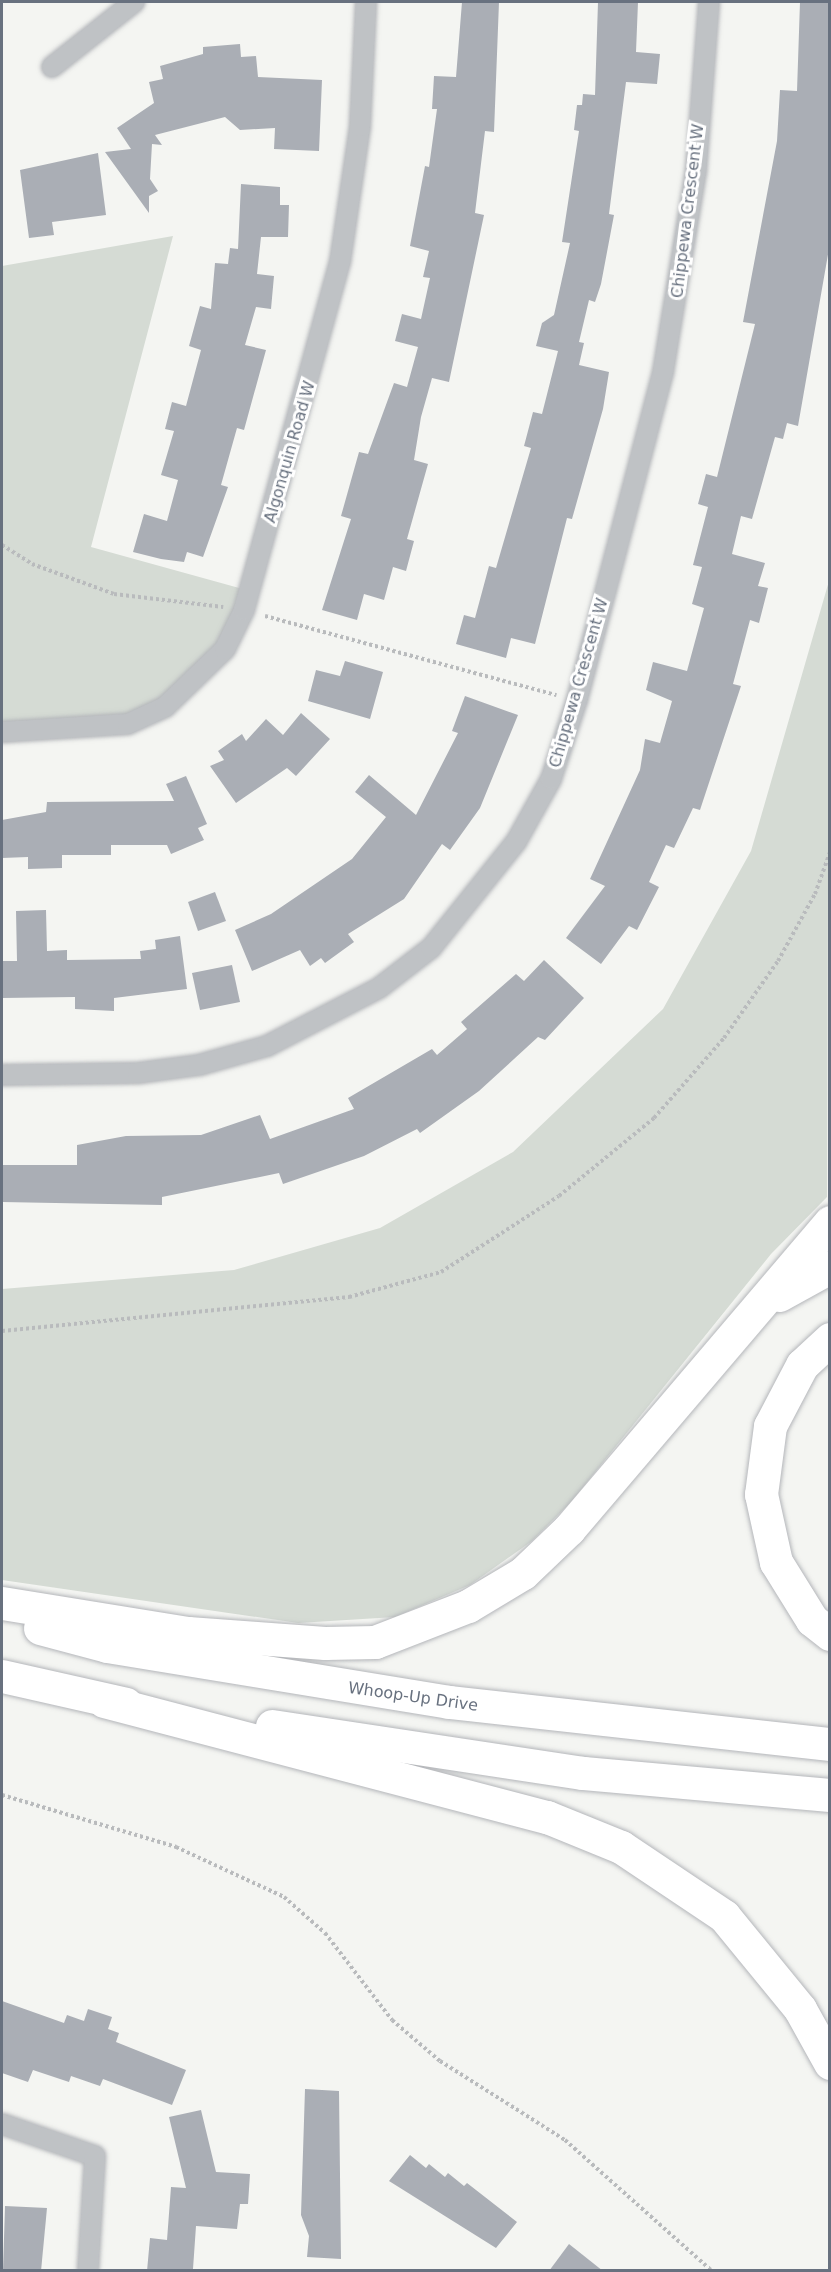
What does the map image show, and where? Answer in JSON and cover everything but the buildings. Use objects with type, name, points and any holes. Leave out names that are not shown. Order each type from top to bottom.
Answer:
[{"type":"highway","points":[[2,1603],[264,1642],[375,1642],[468,1606],[523,1573],[569,1529],[764,1304],[830,1222]]},
{"type":"highway","points":[[764,1304],[830,1267]]},
{"type":"highway","points":[[830,1339],[802,1365],[770,1426],[761,1494],[776,1562],[812,1620],[830,1634]]},
{"type":"highway","name":"Whoop-Up Drive","points":[[2,1618],[107,1646],[308,1682],[598,1723],[830,1744]]},
{"type":"highway","points":[[2,1676],[547,1817],[621,1847],[732,1924],[800,2008],[830,2063]]},
{"type":"highway","points":[[104,1701],[583,1773],[830,1795]]},
{"type":"street","points":[[52,67],[134,2]]},
{"type":"street","name":"Algonquin Road W","points":[[2,732],[129,724],[165,707],[225,649],[244,610],[340,262],[359,137],[366,2]]},
{"type":"street","name":"Chippewa Crescent W","points":[[2,1075],[138,1073],[199,1065],[267,1046],[379,988],[431,948],[516,842],[551,779],[577,700],[663,372],[683,273],[709,2]]},
{"type":"street","points":[[2,2124],[95,2156],[88,2271]]},
{"type":"path","points":[[2,544],[32,564],[114,594],[244,610],[577,700]]},
{"type":"path","points":[[2,1331],[349,1297],[441,1272],[559,1196],[654,1118],[724,1038],[778,961],[815,894],[830,852]]},
{"type":"path","points":[[2,1795],[176,1847],[284,1897],[325,1934],[392,2020],[440,2061],[565,2140],[711,2271]]},
{"type":"shaded area","points":[[173,236],[91,547],[250,591],[225,649],[128,724],[2,732],[2,266]]},
{"type":"shaded area","points":[[829,581],[827,1197],[771,1254],[571,1502],[532,1541],[470,1585],[395,1617],[298,1623],[2,1580],[2,1289],[234,1270],[380,1228],[513,1152],[663,1009],[751,851]]}]
